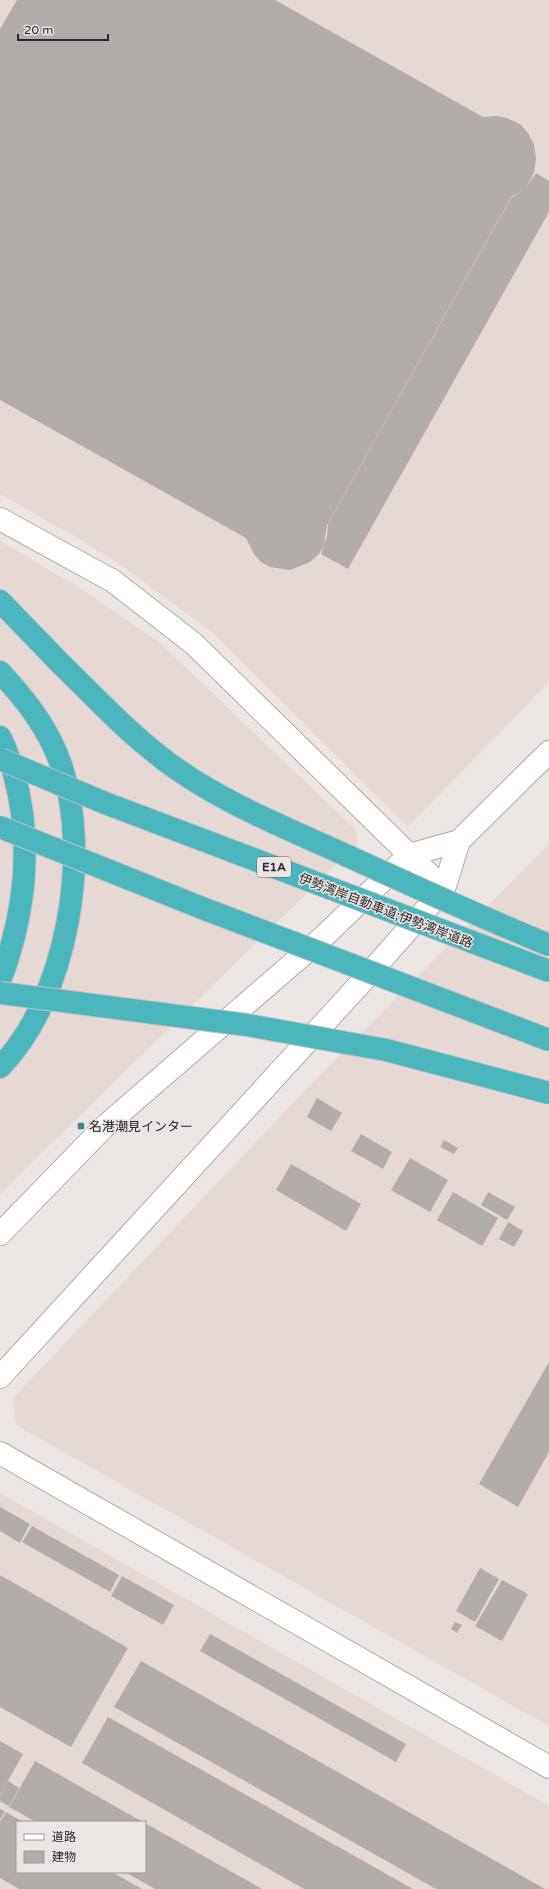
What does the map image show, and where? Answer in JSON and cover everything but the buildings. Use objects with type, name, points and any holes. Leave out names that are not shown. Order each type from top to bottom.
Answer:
[{"type":"highway","points":[[0,601],[114,716],[158,756],[199,783],[239,805],[320,844],[498,925],[549,945]]},
{"type":"highway","points":[[0,672],[20,694],[48,733],[62,766],[70,804],[74,843],[72,888],[68,925],[56,970],[33,1024],[0,1067]]},
{"type":"highway","points":[[0,737],[6,747],[17,785],[23,815],[25,858],[22,897],[14,937],[0,979]]},
{"type":"highway","name":"伊勢湾岸自動車道;伊勢湾岸道路","points":[[0,759],[105,802],[549,971]]},
{"type":"highway","points":[[0,827],[202,908],[549,1040]]},
{"type":"highway","points":[[0,993],[247,1025],[386,1050],[549,1093]]},
{"type":"street","points":[[0,519],[113,581],[194,644],[444,889]]},
{"type":"street","points":[[0,1234],[104,1127],[321,939],[409,855],[458,841],[549,752]]},
{"type":"street","points":[[0,1377],[359,986],[444,889],[458,841]]},
{"type":"street","points":[[0,1453],[549,1767]]},
{"type":"shaded area","points":[[0,0],[549,0],[549,682],[408,827],[214,634],[125,568],[71,534],[0,494]]},
{"type":"shaded area","points":[[0,541],[83,590],[159,642],[356,830],[357,844],[0,1194]]},
{"type":"shaded area","points":[[549,844],[549,1726],[16,1425],[13,1398],[312,1083]]},
{"type":"shaded area","points":[[0,1493],[549,1806],[549,1889],[0,1889]]},
{"type":"place","name":"名港潮見インター","points":[[81,1126]]}]
